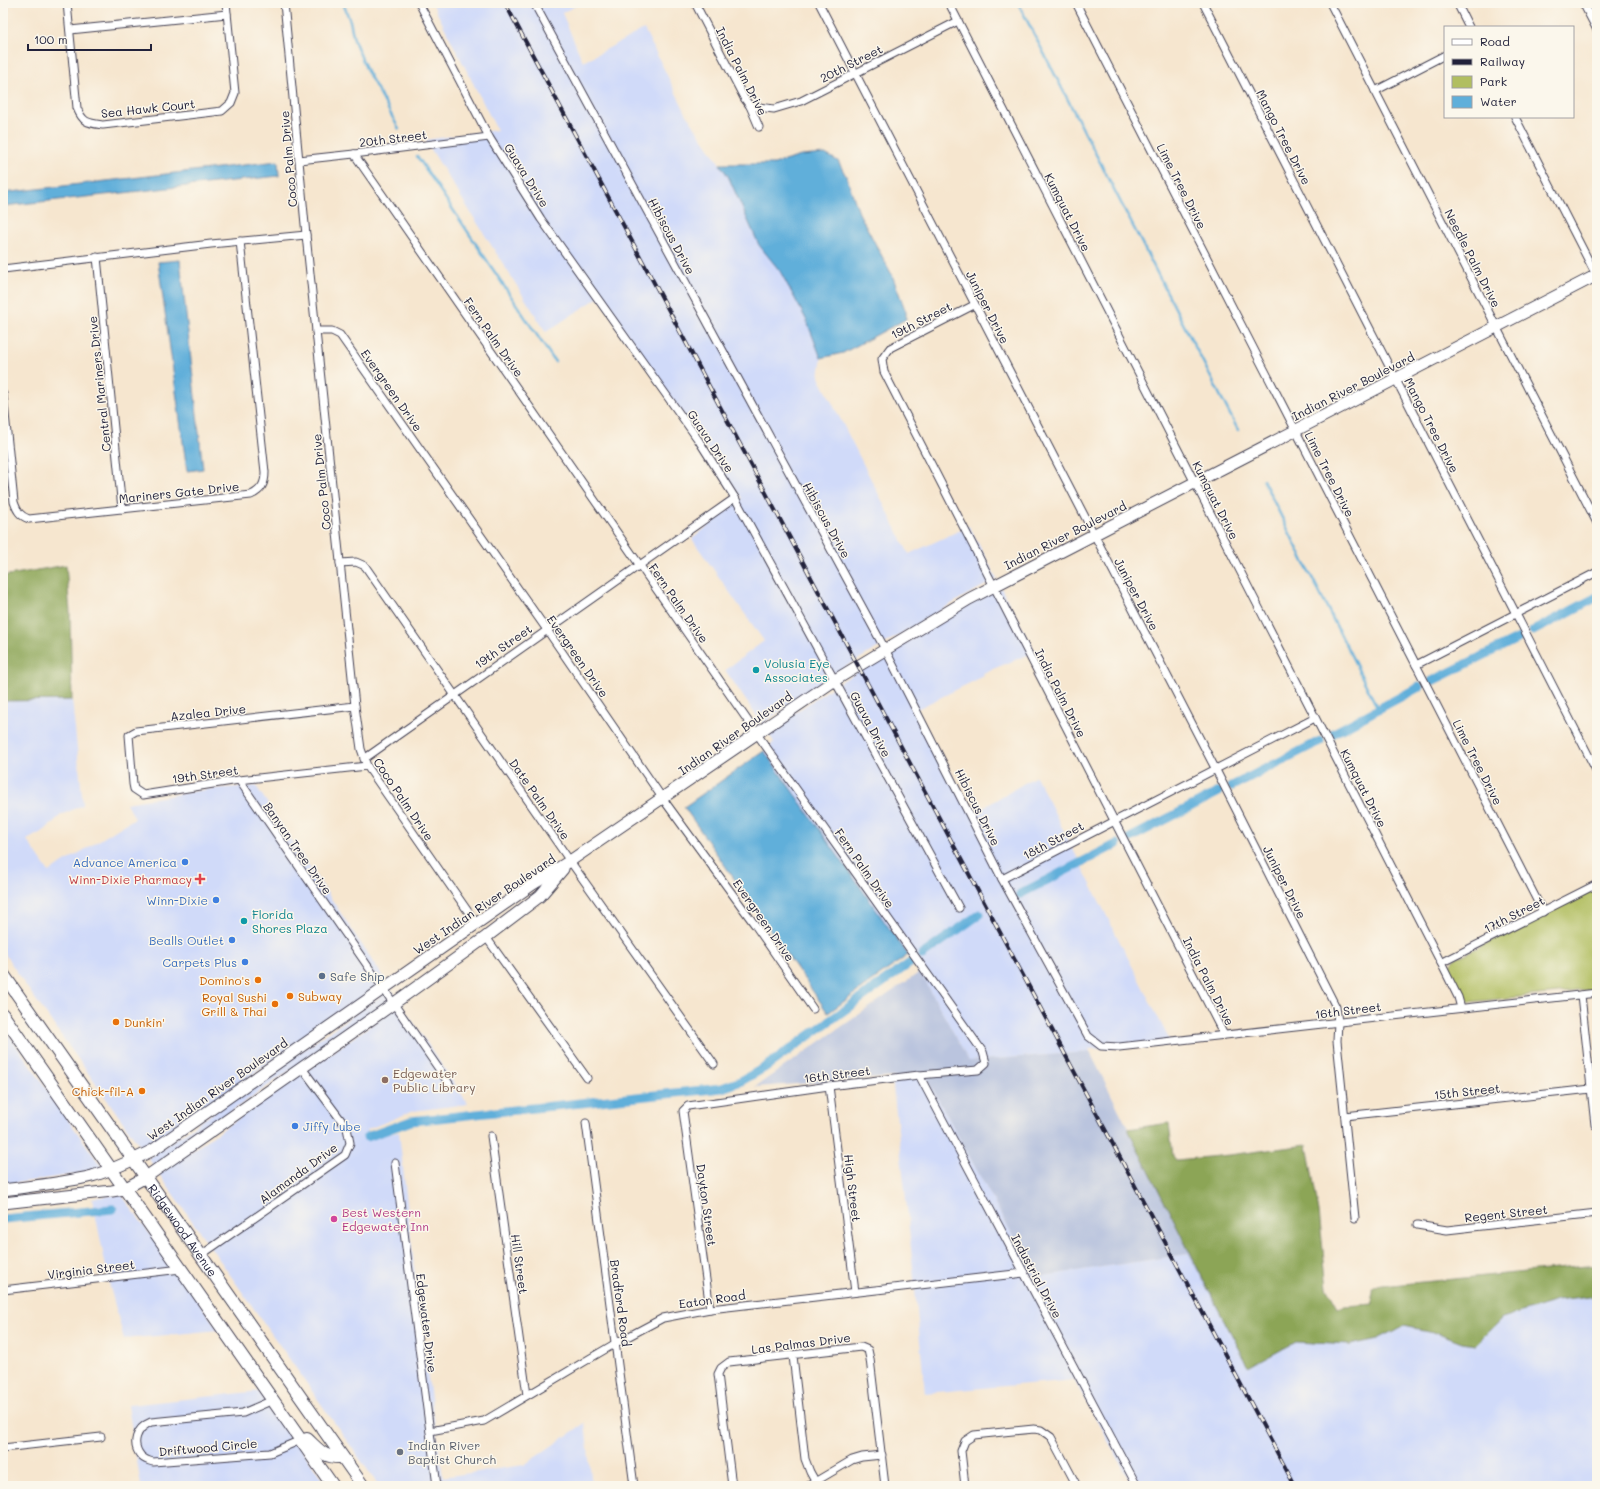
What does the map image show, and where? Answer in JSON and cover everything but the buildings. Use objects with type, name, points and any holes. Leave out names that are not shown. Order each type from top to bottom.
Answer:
[{"type":"main road","name":"Indian River Boulevard","points":[[570,861],[663,799],[835,680],[969,599],[1597,276]]},
{"type":"main road","name":"West Indian River Boulevard","points":[[3,1190],[94,1176],[134,1160],[152,1150],[533,884],[570,861]]},
{"type":"main road","name":"West Indian River Boulevard","points":[[124,1189],[146,1177],[486,937],[540,896],[570,861]]},
{"type":"main road","name":"Ridgewood Avenue","points":[[3,974],[363,1486]]},
{"type":"main road","name":"Ridgewood Avenue","points":[[3,1015],[333,1486]]},
{"type":"main road","points":[[43,1185],[45,1198]]},
{"type":"main road","points":[[3,1203],[124,1189]]},
{"type":"main road","points":[[291,1425],[321,1452],[331,1457],[342,1457]]},
{"type":"street","name":"Sea Hawk Court","points":[[67,3],[77,108],[81,118],[90,124],[103,125],[222,111],[229,106],[232,103],[235,93],[226,3]]},
{"type":"street","name":"Coco Palm Drive","points":[[284,3],[306,236],[355,706],[364,759],[367,766],[476,924]]},
{"type":"street","name":"Guava Drive","points":[[419,3],[489,137],[542,219],[699,441],[735,498],[958,908]]},
{"type":"street","name":"Hibiscus Drive","points":[[534,3],[884,649],[1002,879],[1088,1036],[1102,1046]]},
{"type":"street","name":"India Palm Drive","points":[[696,3],[744,98],[750,106],[759,127]]},
{"type":"street","name":"Juniper Drive","points":[[819,3],[1215,768],[1336,1007],[1338,1022],[1337,1041],[1355,1218]]},
{"type":"street","name":"Kumquat Drive","points":[[949,3],[1441,963],[1458,997],[1461,1008]]},
{"type":"street","name":"Lime Tree Drive","points":[[1076,3],[1543,912]]},
{"type":"street","name":"Mango Tree Drive","points":[[1203,3],[1597,772]]},
{"type":"street","name":"Needle Palm Drive","points":[[1330,3],[1597,522]]},
{"type":"street","points":[[1457,3],[1468,26]]},
{"type":"street","points":[[1583,3],[1597,30]]},
{"type":"street","points":[[70,30],[227,14]]},
{"type":"street","name":"20th Street","points":[[750,106],[774,109],[801,101],[958,21]]},
{"type":"street","points":[[1375,91],[1444,56]]},
{"type":"street","points":[[1516,118],[1597,276]]},
{"type":"street","name":"20th Street","points":[[299,160],[489,137]]},
{"type":"street","name":"Fern Palm Drive","points":[[354,154],[756,734],[983,1052],[986,1063]]},
{"type":"street","points":[[3,269],[240,241],[306,236]]},
{"type":"street","name":"Mariners Gate Drive","points":[[3,394],[6,446],[14,502],[16,509],[22,516],[29,519],[251,495],[261,488],[265,481],[240,241]]},
{"type":"street","name":"Central Mariners Drive","points":[[97,257],[122,509]]},
{"type":"street","name":"19th Street","points":[[882,359],[890,348],[974,305]]},
{"type":"street","name":"Evergreen Drive","points":[[316,331],[332,331],[340,335],[547,630],[663,799],[755,925],[813,1009]]},
{"type":"street","name":"India Palm Drive","points":[[882,359],[884,372],[1224,1035]]},
{"type":"street","name":"19th Street","points":[[364,759],[454,694],[735,498]]},
{"type":"street","name":"Date Palm Drive","points":[[340,563],[356,562],[365,566],[570,861],[714,1064]]},
{"type":"street","points":[[1416,665],[1597,572]]},
{"type":"street","name":"Azalea Drive","points":[[143,795],[134,789],[132,777],[129,735],[136,731],[355,706]]},
{"type":"street","name":"18th Street","points":[[1002,879],[1215,768],[1315,718]]},
{"type":"street","name":"19th Street","points":[[143,795],[239,780],[367,766]]},
{"type":"street","name":"Banyan Tree Drive","points":[[239,780],[450,1085]]},
{"type":"street","name":"17th Street","points":[[1441,963],[1597,884]]},
{"type":"street","points":[[486,937],[587,1078]]},
{"type":"street","name":"16th Street","points":[[1102,1046],[1120,1047],[1597,993]]},
{"type":"street","points":[[1581,994],[1595,1125]]},
{"type":"street","name":"16th Street","points":[[688,1106],[829,1086],[919,1075],[978,1070],[986,1063]]},
{"type":"street","name":"Alamanda Drive","points":[[201,1255],[345,1155],[350,1143],[347,1128],[302,1068]]},
{"type":"street","name":"Industrial Drive","points":[[919,1075],[1137,1486]]},
{"type":"street","name":"High Street","points":[[829,1086],[855,1292]]},
{"type":"street","name":"15th Street","points":[[1345,1116],[1591,1089]]},
{"type":"street","name":"Dayton Street","points":[[688,1106],[683,1111],[710,1309]]},
{"type":"street","name":"Bradford Road","points":[[586,1123],[634,1486]]},
{"type":"street","name":"Hill Street","points":[[491,1136],[527,1395]]},
{"type":"street","name":"Edgewater Drive","points":[[395,1163],[437,1486]]},
{"type":"street","name":"Regent Street","points":[[1417,1225],[1447,1230],[1597,1214]]},
{"type":"street","name":"Virginia Street","points":[[3,1290],[182,1269]]},
{"type":"street","name":"Eaton Road","points":[[430,1431],[484,1421],[616,1343],[663,1318],[710,1309],[1024,1273]]},
{"type":"street","name":"Las Palmas Drive","points":[[732,1486],[718,1374],[721,1368],[729,1362],[793,1356],[861,1347],[868,1350],[870,1359],[885,1486]]},
{"type":"street","points":[[793,1356],[805,1459],[815,1482]]},
{"type":"street","name":"Driftwood Circle","points":[[273,1400],[243,1414],[151,1422],[145,1424],[139,1431],[136,1438],[136,1447],[142,1458],[153,1462],[270,1453],[301,1440]]},
{"type":"street","points":[[965,1486],[961,1451],[965,1441],[974,1435],[1034,1429],[1041,1430],[1051,1437],[1077,1486]]},
{"type":"street","points":[[3,1448],[101,1436]]},
{"type":"street","points":[[808,1486],[852,1460],[862,1457],[882,1455]]},
{"type":"shaded area","points":[[432,3],[581,3],[562,13],[583,62],[644,29],[688,117],[728,176],[759,245],[780,271],[806,319],[822,355],[819,377],[909,554],[969,526],[997,579],[963,597],[832,675],[762,724],[725,670],[764,641],[692,539],[742,498],[599,297],[546,332],[425,140],[497,130]]},
{"type":"shaded area","points":[[1001,588],[1035,652],[983,673],[984,676],[915,710],[973,814],[1036,776],[1172,1045],[1089,1049],[1090,1052],[969,1061],[920,972],[764,751],[774,742],[767,732],[837,684],[971,603]]},
{"type":"shaded area","points":[[72,700],[83,805],[61,815],[45,830],[27,840],[49,872],[135,818],[126,803],[209,789],[256,786],[386,981],[151,1146],[143,1150],[26,986],[3,951],[3,701]]},
{"type":"shaded area","points":[[920,972],[969,1061],[1090,1052],[1215,1303],[1188,1254],[1035,1277],[925,1075],[755,1087]]},
{"type":"shaded area","points":[[391,989],[396,996],[154,1166],[148,1158]]},
{"type":"shaded area","points":[[401,1004],[468,1104],[413,1111],[366,1130],[369,1137],[399,1132],[423,1345],[443,1477],[524,1465],[585,1423],[592,1486],[379,1486],[159,1174]]},
{"type":"shaded area","points":[[3,1026],[102,1167],[77,1174],[3,1185]]},
{"type":"shaded area","points":[[925,1075],[1035,1277],[1189,1254],[1249,1367],[1296,1342],[1322,1343],[1378,1339],[1404,1326],[1433,1332],[1462,1343],[1475,1345],[1502,1318],[1557,1301],[1597,1296],[1597,1486],[1133,1486],[1074,1380],[925,1393],[907,1208],[892,1078]]},
{"type":"shaded area","points":[[121,1194],[219,1330],[124,1339],[110,1287],[92,1198]]},
{"type":"shaded area","points":[[261,1391],[327,1486],[141,1486],[128,1405]]},
{"type":"green space","points":[[66,565],[70,612],[72,700],[3,701],[3,576]]},
{"type":"green space","points":[[1597,888],[1597,989],[1470,1002],[1466,998],[1457,986],[1449,966],[1453,960]]},
{"type":"green space","points":[[1169,1123],[1173,1156],[1176,1160],[1307,1145],[1319,1212],[1327,1288],[1338,1308],[1344,1306],[1374,1304],[1372,1287],[1597,1265],[1597,1296],[1557,1301],[1502,1318],[1475,1345],[1462,1343],[1433,1332],[1404,1326],[1378,1339],[1350,1345],[1296,1342],[1249,1367],[1215,1303],[1128,1129]]},
{"type":"water","points":[[825,154],[838,161],[847,178],[859,213],[892,275],[906,312],[906,319],[843,353],[821,358],[806,319],[780,271],[759,245],[728,176],[720,164],[774,164],[801,156]]},
{"type":"water","points":[[278,161],[279,176],[3,206],[3,193]]},
{"type":"water","points":[[180,260],[203,469],[187,471],[158,262]]},
{"type":"water","points":[[764,751],[908,955],[828,1013],[684,807]]},
{"type":"waterway","points":[[343,3],[350,21],[354,40],[367,71],[399,129]]},
{"type":"waterway","points":[[1018,3],[1238,430]]},
{"type":"waterway","points":[[417,156],[555,362]]},
{"type":"waterway","points":[[1263,480],[1378,709]]},
{"type":"waterway","points":[[1533,631],[1597,597]]},
{"type":"waterway","points":[[1432,681],[1519,638]]},
{"type":"waterway","points":[[1332,734],[1419,687]]},
{"type":"waterway","points":[[1232,786],[1320,741]]},
{"type":"waterway","points":[[1130,838],[1219,792]]},
{"type":"waterway","points":[[1020,894],[1117,844]]},
{"type":"waterway","points":[[922,955],[980,914]]},
{"type":"waterway","points":[[367,1137],[411,1121],[722,1088],[741,1081],[764,1068],[910,963]]},
{"type":"waterway","points":[[3,1219],[113,1209]]},
{"type":"railway","points":[[505,3],[1295,1486]]},
{"type":"place","name":"Volusia Eye Associates","points":[[756,670]]},
{"type":"place","name":"Advance America","points":[[185,862]]},
{"type":"place","name":"Winn-Dixie Pharmacy","points":[[200,879]]},
{"type":"place","name":"Winn-Dixie","points":[[216,900]]},
{"type":"place","name":"Florida Shores Plaza","points":[[244,921]]},
{"type":"place","name":"Bealls Outlet","points":[[232,940]]},
{"type":"place","name":"Carpets Plus","points":[[245,962]]},
{"type":"place","name":"Safe Ship","points":[[322,976]]},
{"type":"place","name":"Domino's","points":[[258,980]]},
{"type":"place","name":"Subway","points":[[290,996]]},
{"type":"place","name":"Royal Sushi Grill & Thai","points":[[275,1004]]},
{"type":"place","name":"Dunkin'","points":[[116,1022]]},
{"type":"place","name":"Edgewater Public Library","points":[[385,1080]]},
{"type":"place","name":"Chick-fil-A","points":[[142,1091]]},
{"type":"place","name":"Jiffy Lube","points":[[295,1126]]},
{"type":"place","name":"Best Western Edgewater Inn","points":[[334,1219]]},
{"type":"place","name":"Indian River Baptist Church","points":[[400,1452]]}]
